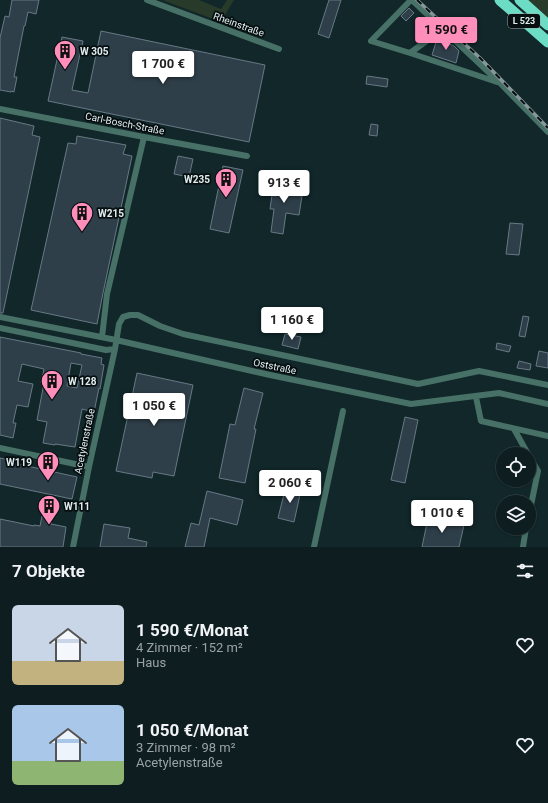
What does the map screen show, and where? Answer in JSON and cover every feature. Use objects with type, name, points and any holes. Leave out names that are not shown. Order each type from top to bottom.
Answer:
[{"type":"highway","name":"L 523","points":[[500,0],[548,42]]},
{"type":"highway","name":"L 523","points":[[520,0],[548,25]]},
{"type":"street","name":"Rheinstraße","points":[[147,0],[279,49]]},
{"type":"street","points":[[500,82],[372,41],[411,0],[500,82],[548,132]]},
{"type":"street","points":[[410,53],[443,29]]},
{"type":"street","name":"Carl-Bosch-Straße","points":[[0,109],[144,138],[247,156]]},
{"type":"street","points":[[102,337],[107,294],[144,138]]},
{"type":"street","name":"Acetylenstraße","points":[[73,547],[119,324],[123,317],[138,314],[160,326],[184,334],[418,384],[479,371],[548,385]]},
{"type":"street","name":"Oststraße","points":[[0,317],[116,340],[270,376],[411,404],[499,393],[548,404]]},
{"type":"street","points":[[0,328],[106,350],[115,349]]},
{"type":"street","points":[[476,396],[481,421],[548,436]]},
{"type":"street","points":[[314,547],[343,411]]},
{"type":"street","points":[[514,429],[524,447]]},
{"type":"street","points":[[0,448],[89,467]]},
{"type":"street","points":[[536,467],[538,471],[536,481]]},
{"type":"street","points":[[523,547],[525,535]]},
{"type":"green space","points":[[162,0],[199,0],[221,9],[227,0],[234,0],[225,15],[216,20]]},
{"type":"green space","points":[[527,0],[548,0],[548,18]]},
{"type":"building","points":[[12,0],[39,0],[36,14],[28,12],[24,26],[14,77],[17,77],[14,92],[0,90],[0,38],[5,16],[9,17]]},
{"type":"building","points":[[329,0],[341,0],[329,38],[318,34]]},
{"type":"building","points":[[409,8],[414,13],[406,21],[401,16]]},
{"type":"building","points":[[101,31],[265,65],[249,142],[48,101],[62,37],[83,41],[72,90],[88,93]]},
{"type":"building","points":[[438,38],[448,41],[447,43],[454,46],[459,51],[456,63],[432,55]]},
{"type":"building","points":[[367,76],[388,79],[387,87],[366,84]]},
{"type":"building","points":[[0,118],[34,126],[32,135],[40,137],[3,313],[0,313]]},
{"type":"building","points":[[371,124],[378,125],[377,136],[369,135]]},
{"type":"building","name":"W215","points":[[77,136],[126,145],[123,154],[132,156],[97,324],[31,310],[68,143],[76,144]]},
{"type":"building","points":[[178,156],[193,159],[189,177],[174,174]]},
{"type":"building","name":"W235","points":[[223,166],[243,170],[229,233],[210,229]]},
{"type":"building","points":[[279,173],[291,175],[288,194],[302,196],[299,215],[286,213],[283,234],[271,232],[274,209],[270,209],[272,195],[276,196]]},
{"type":"building","points":[[510,223],[523,224],[519,255],[506,254]]},
{"type":"building","points":[[523,316],[529,317],[525,337],[519,336]]},
{"type":"building","points":[[285,334],[301,337],[298,349],[282,345]]},
{"type":"building","points":[[0,337],[102,358],[101,364],[104,365],[94,412],[82,409],[75,447],[43,443],[47,422],[37,420],[44,383],[41,383],[44,369],[22,364],[18,381],[33,384],[28,407],[17,405],[13,423],[16,423],[13,438],[0,435]],"holes":[[[71,363],[82,365],[77,388],[67,386]]]},
{"type":"building","points":[[497,343],[511,346],[509,352],[496,349]]},
{"type":"building","points":[[539,351],[548,353],[548,368],[536,366]]},
{"type":"building","points":[[519,361],[531,364],[530,370],[517,368]]},
{"type":"building","points":[[137,373],[193,385],[174,476],[153,472],[152,478],[116,471]]},
{"type":"building","points":[[244,388],[263,393],[254,429],[256,429],[245,483],[219,478],[230,424],[235,425]]},
{"type":"building","points":[[405,417],[418,420],[405,483],[391,480]]},
{"type":"building","name":"W119","points":[[0,458],[18,462],[18,464],[77,477],[72,499],[0,484]]},
{"type":"building","points":[[286,486],[301,490],[294,522],[278,518]]},
{"type":"building","points":[[207,491],[243,500],[237,525],[210,518],[204,547],[185,547],[191,523],[199,525]]},
{"type":"building","name":"W111","points":[[42,516],[52,518],[51,524],[66,527],[63,547],[0,547],[0,519],[40,526]]},
{"type":"building","points":[[428,518],[464,525],[459,547],[422,547]]},
{"type":"building","points":[[104,524],[130,528],[128,538],[147,542],[146,547],[100,547]]},
{"type":"railway","points":[[417,0],[480,58],[548,128]]},
{"type":"place","name":"W 305","points":[[65,70]]},
{"type":"place","name":"W235","points":[[226,198]]},
{"type":"place","name":"W215","points":[[82,232]]},
{"type":"place","name":"W 128","points":[[52,400]]},
{"type":"place","name":"W119","points":[[48,482]]},
{"type":"place","name":"W111","points":[[49,526]]}]
